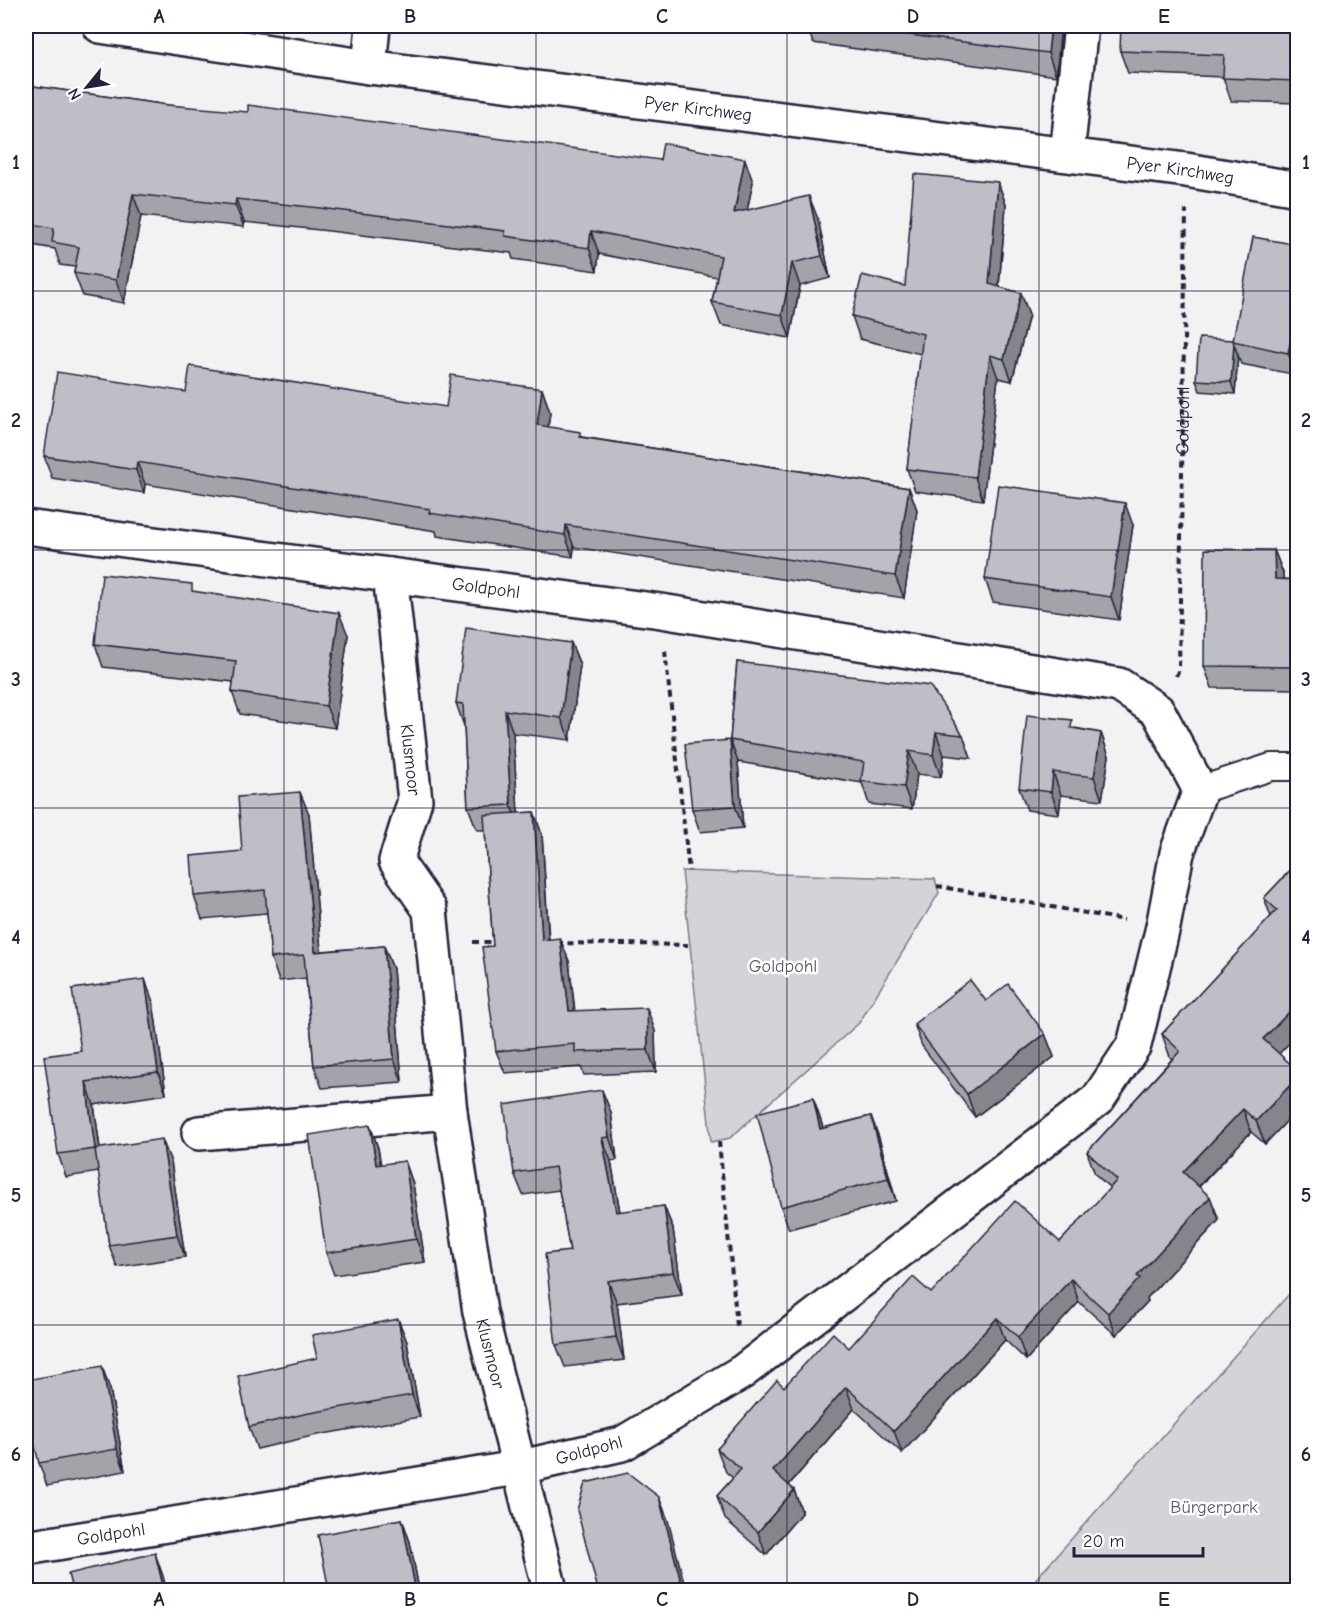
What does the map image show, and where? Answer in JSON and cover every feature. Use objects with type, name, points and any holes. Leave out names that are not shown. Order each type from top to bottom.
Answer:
[{"type":"street","name":"Pyer Kirchweg","points":[[100,26],[369,67],[1067,154],[1186,170],[1298,189]]},
{"type":"street","points":[[369,67],[373,26]]},
{"type":"street","points":[[1067,154],[1081,26]]},
{"type":"street","name":"Goldpohl","points":[[26,527],[661,611],[1119,685],[1158,711],[1200,790],[1177,853],[1163,927],[1134,1045],[1098,1099],[742,1372],[622,1444],[517,1468],[26,1548]]},
{"type":"street","name":"Klusmoor","points":[[390,575],[415,800],[396,861],[430,910],[450,1112],[480,1312],[517,1468],[550,1590]]},
{"type":"street","points":[[199,1133],[450,1112]]},
{"type":"lane","points":[[1200,790],[1271,767],[1298,767]]},
{"type":"path","name":"Goldpohl","points":[[1179,669],[1186,170]]},
{"type":"path","points":[[661,611],[689,871]]},
{"type":"path","points":[[937,886],[1163,927]]},
{"type":"path","points":[[434,942],[503,943]]},
{"type":"path","points":[[549,943],[688,945]]},
{"type":"path","points":[[719,1142],[742,1372]]},
{"type":"green space","name":"Goldpohl","points":[[682,871],[935,879],[939,893],[859,1023],[730,1138],[711,1142]]},
{"type":"green space","name":"Bürgerpark","points":[[1297,1285],[1297,1590],[1026,1590]]},
{"type":"building","points":[[840,26],[1051,26],[1048,53]]},
{"type":"building","points":[[1121,26],[1298,26],[1296,81],[1223,78],[1224,55],[1120,51]]},
{"type":"building","points":[[26,85],[168,105],[248,112],[248,105],[660,160],[663,143],[745,159],[734,213],[809,196],[822,256],[792,263],[782,315],[712,302],[721,256],[591,231],[589,248],[505,236],[505,231],[320,208],[236,199],[235,205],[133,194],[116,280],[74,273],[79,247],[52,242],[54,228],[26,223]]},
{"type":"building","points":[[914,174],[998,182],[989,284],[1021,293],[1004,359],[990,355],[975,477],[907,469],[923,334],[852,316],[862,275],[905,286]]},
{"type":"building","points":[[1253,237],[1298,245],[1298,306],[1288,353],[1233,341]]},
{"type":"building","points":[[1199,338],[1233,340],[1231,382],[1196,380]]},
{"type":"building","points":[[190,366],[446,407],[451,375],[542,389],[537,425],[580,432],[580,437],[909,488],[895,576],[566,525],[565,535],[429,513],[430,509],[137,462],[136,470],[44,456],[57,372],[186,392]]},
{"type":"building","points":[[998,485],[1125,503],[1111,597],[985,579]]},
{"type":"building","points":[[1205,549],[1274,550],[1275,579],[1298,580],[1298,667],[1204,666]]},
{"type":"building","points":[[102,574],[192,584],[192,591],[339,613],[326,706],[232,692],[236,661],[95,644]]},
{"type":"building","points":[[466,628],[571,643],[561,718],[505,710],[511,805],[468,807],[463,704],[456,703]]},
{"type":"building","points":[[737,662],[930,686],[963,735],[936,732],[933,755],[909,751],[904,787],[861,781],[864,762],[730,740]]},
{"type":"building","points":[[1027,715],[1072,720],[1071,728],[1101,733],[1094,777],[1053,772],[1051,792],[1019,788]]},
{"type":"building","points":[[730,740],[735,806],[692,809],[685,744]]},
{"type":"building","points":[[300,792],[315,952],[384,946],[394,1059],[314,1066],[304,955],[271,958],[265,890],[194,896],[191,856],[242,851],[238,797]]},
{"type":"building","points":[[534,812],[542,940],[560,938],[569,1011],[647,1008],[648,1050],[575,1052],[575,1044],[496,1051],[482,947],[493,946],[484,815]]},
{"type":"building","points":[[1298,862],[1298,1003],[1263,1039],[1298,1071],[1298,1077],[1256,1121],[1243,1109],[1183,1172],[1210,1197],[1137,1276],[1140,1278],[1108,1313],[1071,1279],[1018,1337],[997,1318],[894,1431],[846,1387],[773,1471],[794,1490],[758,1532],[717,1496],[741,1469],[717,1449],[777,1380],[784,1387],[833,1333],[849,1348],[913,1277],[931,1293],[1015,1201],[1060,1242],[1117,1180],[1087,1152],[1180,1051],[1162,1034],[1277,910],[1264,898]]},
{"type":"building","points":[[145,979],[158,1072],[86,1082],[95,1149],[58,1154],[44,1056],[81,1051],[72,989]]},
{"type":"building","points":[[970,980],[986,1001],[1008,984],[1045,1034],[967,1094],[914,1024]]},
{"type":"building","points":[[602,1090],[609,1137],[602,1138],[616,1212],[664,1206],[673,1272],[608,1281],[616,1337],[556,1345],[545,1254],[570,1251],[555,1167],[514,1173],[504,1105]]},
{"type":"building","points":[[813,1098],[820,1129],[871,1116],[888,1178],[781,1207],[757,1113]]},
{"type":"building","points":[[370,1125],[376,1165],[405,1161],[416,1239],[326,1253],[309,1135]]},
{"type":"building","points":[[162,1139],[177,1235],[109,1245],[95,1149]]},
{"type":"building","points":[[398,1319],[412,1395],[304,1414],[249,1427],[238,1376],[317,1358],[312,1335]]},
{"type":"building","points":[[102,1366],[117,1449],[39,1463],[26,1411],[26,1380]]},
{"type":"building","points":[[628,1473],[659,1497],[683,1590],[598,1590],[577,1510],[585,1483]]},
{"type":"building","points":[[402,1519],[415,1587],[396,1590],[329,1590],[318,1535]]},
{"type":"building","points":[[155,1553],[164,1590],[72,1590],[68,1574]]}]
